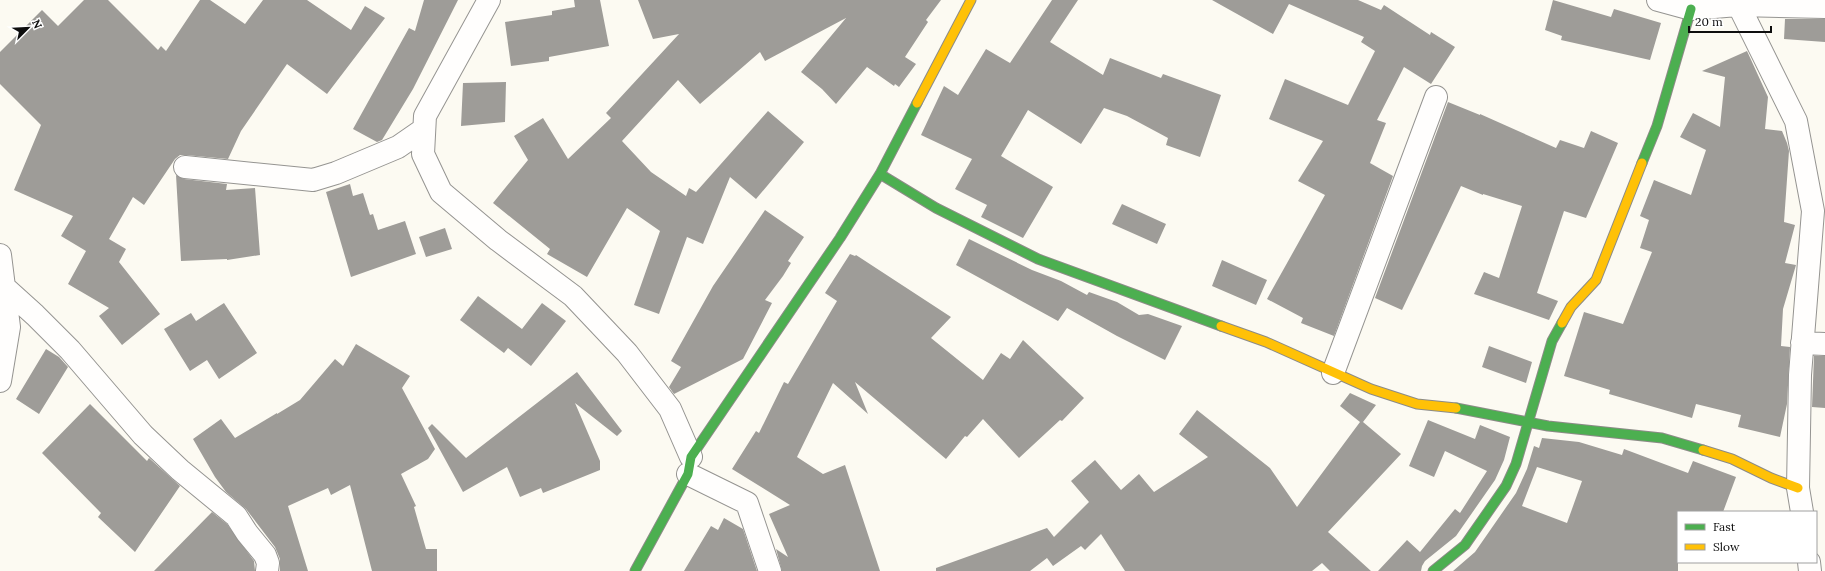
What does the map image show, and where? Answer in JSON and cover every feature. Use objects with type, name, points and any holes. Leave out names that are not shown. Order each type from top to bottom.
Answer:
[{"type":"street","points":[[489,0],[425,116],[423,154],[441,192],[498,240],[579,302],[627,353],[670,409],[690,466],[747,503],[770,571]]},
{"type":"street","points":[[635,571],[690,466],[840,238],[880,174],[971,0]]},
{"type":"street","points":[[1658,0],[1691,9],[1736,2],[1825,6]]},
{"type":"street","points":[[1736,2],[1796,121],[1813,211],[1800,375],[1798,488],[1802,511]]},
{"type":"street","points":[[1434,571],[1465,545],[1506,486],[1516,464],[1527,422],[1552,342],[1571,307],[1596,280],[1656,126],[1691,9]]},
{"type":"street","points":[[1333,373],[1436,97]]},
{"type":"street","points":[[185,167],[313,180],[336,173],[398,147],[424,129]]},
{"type":"street","points":[[880,174],[936,208],[1038,259],[1146,300],[1266,342],[1371,389],[1417,404],[1461,409],[1548,426],[1662,438],[1732,459],[1771,478],[1798,488]]},
{"type":"street","points":[[0,260],[9,327],[0,381]]},
{"type":"street","points":[[4,287],[70,350],[143,435],[180,470],[236,516],[247,533],[265,555],[268,563],[267,571]]},
{"type":"street","points":[[1802,343],[1825,344]]},
{"type":"building","points":[[84,0],[108,0],[158,50],[161,46],[166,51],[200,0],[210,0],[245,24],[263,0],[307,0],[351,30],[365,6],[385,18],[327,94],[287,64],[241,131],[228,159],[180,155],[175,159],[144,205],[133,197],[109,239],[126,249],[119,262],[160,314],[122,345],[99,316],[109,308],[68,284],[86,251],[61,236],[73,216],[14,190],[41,125],[0,84],[0,52],[42,10],[58,26]]},
{"type":"building","points":[[424,0],[458,0],[413,89],[382,140],[377,142],[353,129],[409,28],[415,31]]},
{"type":"building","points":[[574,0],[600,0],[609,46],[549,57],[549,61],[511,66],[505,22],[552,15],[552,11],[575,7]]},
{"type":"building","points":[[638,0],[941,0],[926,20],[928,22],[905,57],[916,64],[899,87],[895,84],[894,86],[867,67],[836,104],[822,89],[801,72],[846,18],[765,61],[760,52],[700,104],[678,80],[622,141],[651,172],[686,196],[689,188],[696,192],[768,111],[804,142],[756,199],[730,177],[703,244],[687,237],[659,314],[634,305],[660,231],[627,208],[587,277],[547,254],[550,249],[493,203],[528,160],[514,136],[543,118],[568,159],[611,118],[606,113],[679,34],[653,39]]},
{"type":"building","points":[[1052,0],[1078,0],[1050,42],[1103,75],[1110,58],[1161,78],[1163,74],[1221,95],[1200,157],[1166,145],[1168,138],[1127,116],[1104,108],[1081,144],[1028,110],[1001,156],[1053,187],[1023,238],[981,217],[987,205],[955,189],[972,159],[921,135],[944,86],[958,95],[986,49],[1010,63]]},
{"type":"building","points":[[1212,0],[1358,0],[1381,10],[1384,5],[1430,35],[1431,32],[1455,47],[1431,84],[1404,67],[1377,120],[1386,123],[1370,163],[1393,176],[1334,336],[1301,323],[1303,318],[1267,299],[1325,195],[1298,181],[1323,141],[1269,119],[1285,79],[1348,105],[1375,51],[1361,42],[1364,37],[1289,4],[1273,34]]},
{"type":"building","points":[[1553,0],[1611,17],[1614,9],[1661,23],[1650,60],[1561,40],[1562,36],[1545,30]]},
{"type":"building","points":[[1785,19],[1825,19],[1825,42],[1784,39]]},
{"type":"building","points":[[1747,51],[1768,97],[1765,129],[1782,131],[1789,151],[1784,222],[1795,225],[1785,263],[1796,265],[1783,309],[1781,346],[1790,347],[1787,404],[1780,437],[1738,427],[1741,415],[1696,404],[1692,418],[1609,394],[1610,390],[1564,376],[1584,312],[1623,324],[1652,252],[1640,248],[1649,220],[1640,216],[1654,180],[1691,195],[1706,150],[1680,137],[1693,113],[1720,127],[1725,77],[1702,71]]},
{"type":"building","points":[[506,82],[505,122],[461,126],[463,83]]},
{"type":"building","points":[[1448,102],[1480,114],[1556,148],[1560,140],[1584,148],[1591,131],[1618,143],[1586,218],[1564,211],[1537,293],[1558,301],[1549,320],[1474,294],[1484,272],[1499,278],[1522,206],[1483,195],[1461,186],[1402,310],[1375,298]]},
{"type":"building","points":[[176,175],[184,179],[227,184],[226,190],[255,188],[260,255],[227,260],[181,261]]},
{"type":"building","points":[[350,184],[353,196],[363,193],[370,215],[373,214],[378,230],[405,221],[416,254],[351,277],[326,192]]},
{"type":"building","points":[[1122,204],[1166,224],[1157,244],[1112,224]]},
{"type":"building","points":[[765,210],[804,237],[788,261],[791,263],[783,276],[765,300],[772,303],[743,359],[674,394],[669,387],[681,367],[671,361],[713,286]]},
{"type":"building","points":[[445,228],[452,249],[426,257],[419,237]]},
{"type":"building","points":[[969,239],[1032,270],[1061,281],[1087,295],[1089,292],[1117,302],[1139,315],[1148,314],[1182,326],[1165,360],[1117,336],[1067,308],[1058,321],[956,265]]},
{"type":"building","points":[[850,254],[856,255],[951,317],[931,338],[983,380],[1001,353],[1010,359],[1023,340],[1084,398],[1062,421],[1060,420],[1019,458],[983,419],[967,437],[965,436],[946,459],[855,382],[868,414],[833,383],[797,457],[823,474],[845,465],[880,571],[782,571],[776,549],[788,557],[769,514],[790,505],[732,469],[756,431],[759,433],[784,382],[788,384],[837,301],[825,293]]},
{"type":"building","points":[[1222,260],[1267,280],[1256,305],[1212,286]]},
{"type":"building","points":[[478,296],[522,329],[542,303],[566,321],[531,366],[508,348],[504,353],[460,320]]},
{"type":"building","points":[[224,303],[257,353],[219,379],[207,360],[190,371],[164,329],[191,313],[196,321]]},
{"type":"building","points":[[356,344],[410,376],[402,388],[435,449],[428,459],[401,474],[416,506],[414,507],[426,549],[437,549],[437,571],[372,571],[350,485],[331,495],[328,488],[288,506],[308,571],[280,571],[280,559],[275,547],[246,509],[226,492],[215,477],[193,439],[221,419],[235,438],[277,414],[300,400],[335,359],[343,366]]},
{"type":"building","points":[[1489,346],[1532,362],[1526,383],[1482,367]]},
{"type":"building","points":[[46,349],[59,357],[68,367],[39,414],[16,399]]},
{"type":"building","points":[[1814,356],[1825,356],[1825,408],[1812,407]]},
{"type":"building","points":[[577,372],[622,431],[617,436],[575,403],[600,461],[600,470],[543,493],[541,488],[520,497],[507,467],[463,492],[428,428],[432,424],[466,458]]},
{"type":"building","points":[[1350,393],[1376,405],[1363,422],[1401,454],[1328,532],[1371,571],[1330,571],[1322,563],[1312,571],[1125,571],[1101,534],[1085,550],[1081,546],[1053,566],[1047,558],[1030,571],[936,571],[936,568],[1047,528],[1054,537],[1089,502],[1071,481],[1095,460],[1121,490],[1139,474],[1154,492],[1208,457],[1179,434],[1197,410],[1270,468],[1297,507],[1360,422],[1340,406]]},
{"type":"building","points":[[90,404],[147,461],[149,458],[180,486],[135,552],[98,517],[101,513],[42,453]]},
{"type":"building","points":[[1428,420],[1475,439],[1480,425],[1510,437],[1504,460],[1495,480],[1456,536],[1425,561],[1421,571],[1378,571],[1407,540],[1420,552],[1455,509],[1460,513],[1487,471],[1445,451],[1434,477],[1409,466]]},
{"type":"building","points":[[1542,438],[1579,442],[1622,455],[1624,449],[1688,473],[1693,461],[1736,477],[1723,511],[1677,511],[1678,571],[1453,571],[1475,552],[1516,493],[1527,469],[1534,446],[1539,448]],"holes":[[[1537,467],[1582,481],[1567,523],[1522,506]]]},
{"type":"building","points":[[212,512],[227,524],[254,561],[255,571],[154,571]]},
{"type":"building","points":[[724,518],[743,529],[757,571],[684,571],[711,526],[718,530]]},
{"type":"traffic: fast","points":[[1642,163],[1657,126],[1691,9]]},
{"type":"traffic: fast","points":[[635,571],[688,474],[691,457],[840,238],[880,174],[917,103]]},
{"type":"traffic: fast","points":[[880,174],[936,208],[1038,259],[1221,326]]},
{"type":"traffic: fast","points":[[1433,571],[1465,545],[1506,486],[1516,464],[1552,341],[1562,323]]},
{"type":"traffic: fast","points":[[1456,408],[1548,426],[1662,438],[1703,450]]},
{"type":"traffic: slow","points":[[917,103],[971,0]]},
{"type":"traffic: slow","points":[[1562,323],[1571,307],[1596,280],[1642,163]]},
{"type":"traffic: slow","points":[[1221,326],[1266,342],[1371,389],[1417,404],[1456,408]]},
{"type":"traffic: slow","points":[[1703,450],[1732,459],[1771,478],[1798,488]]}]
